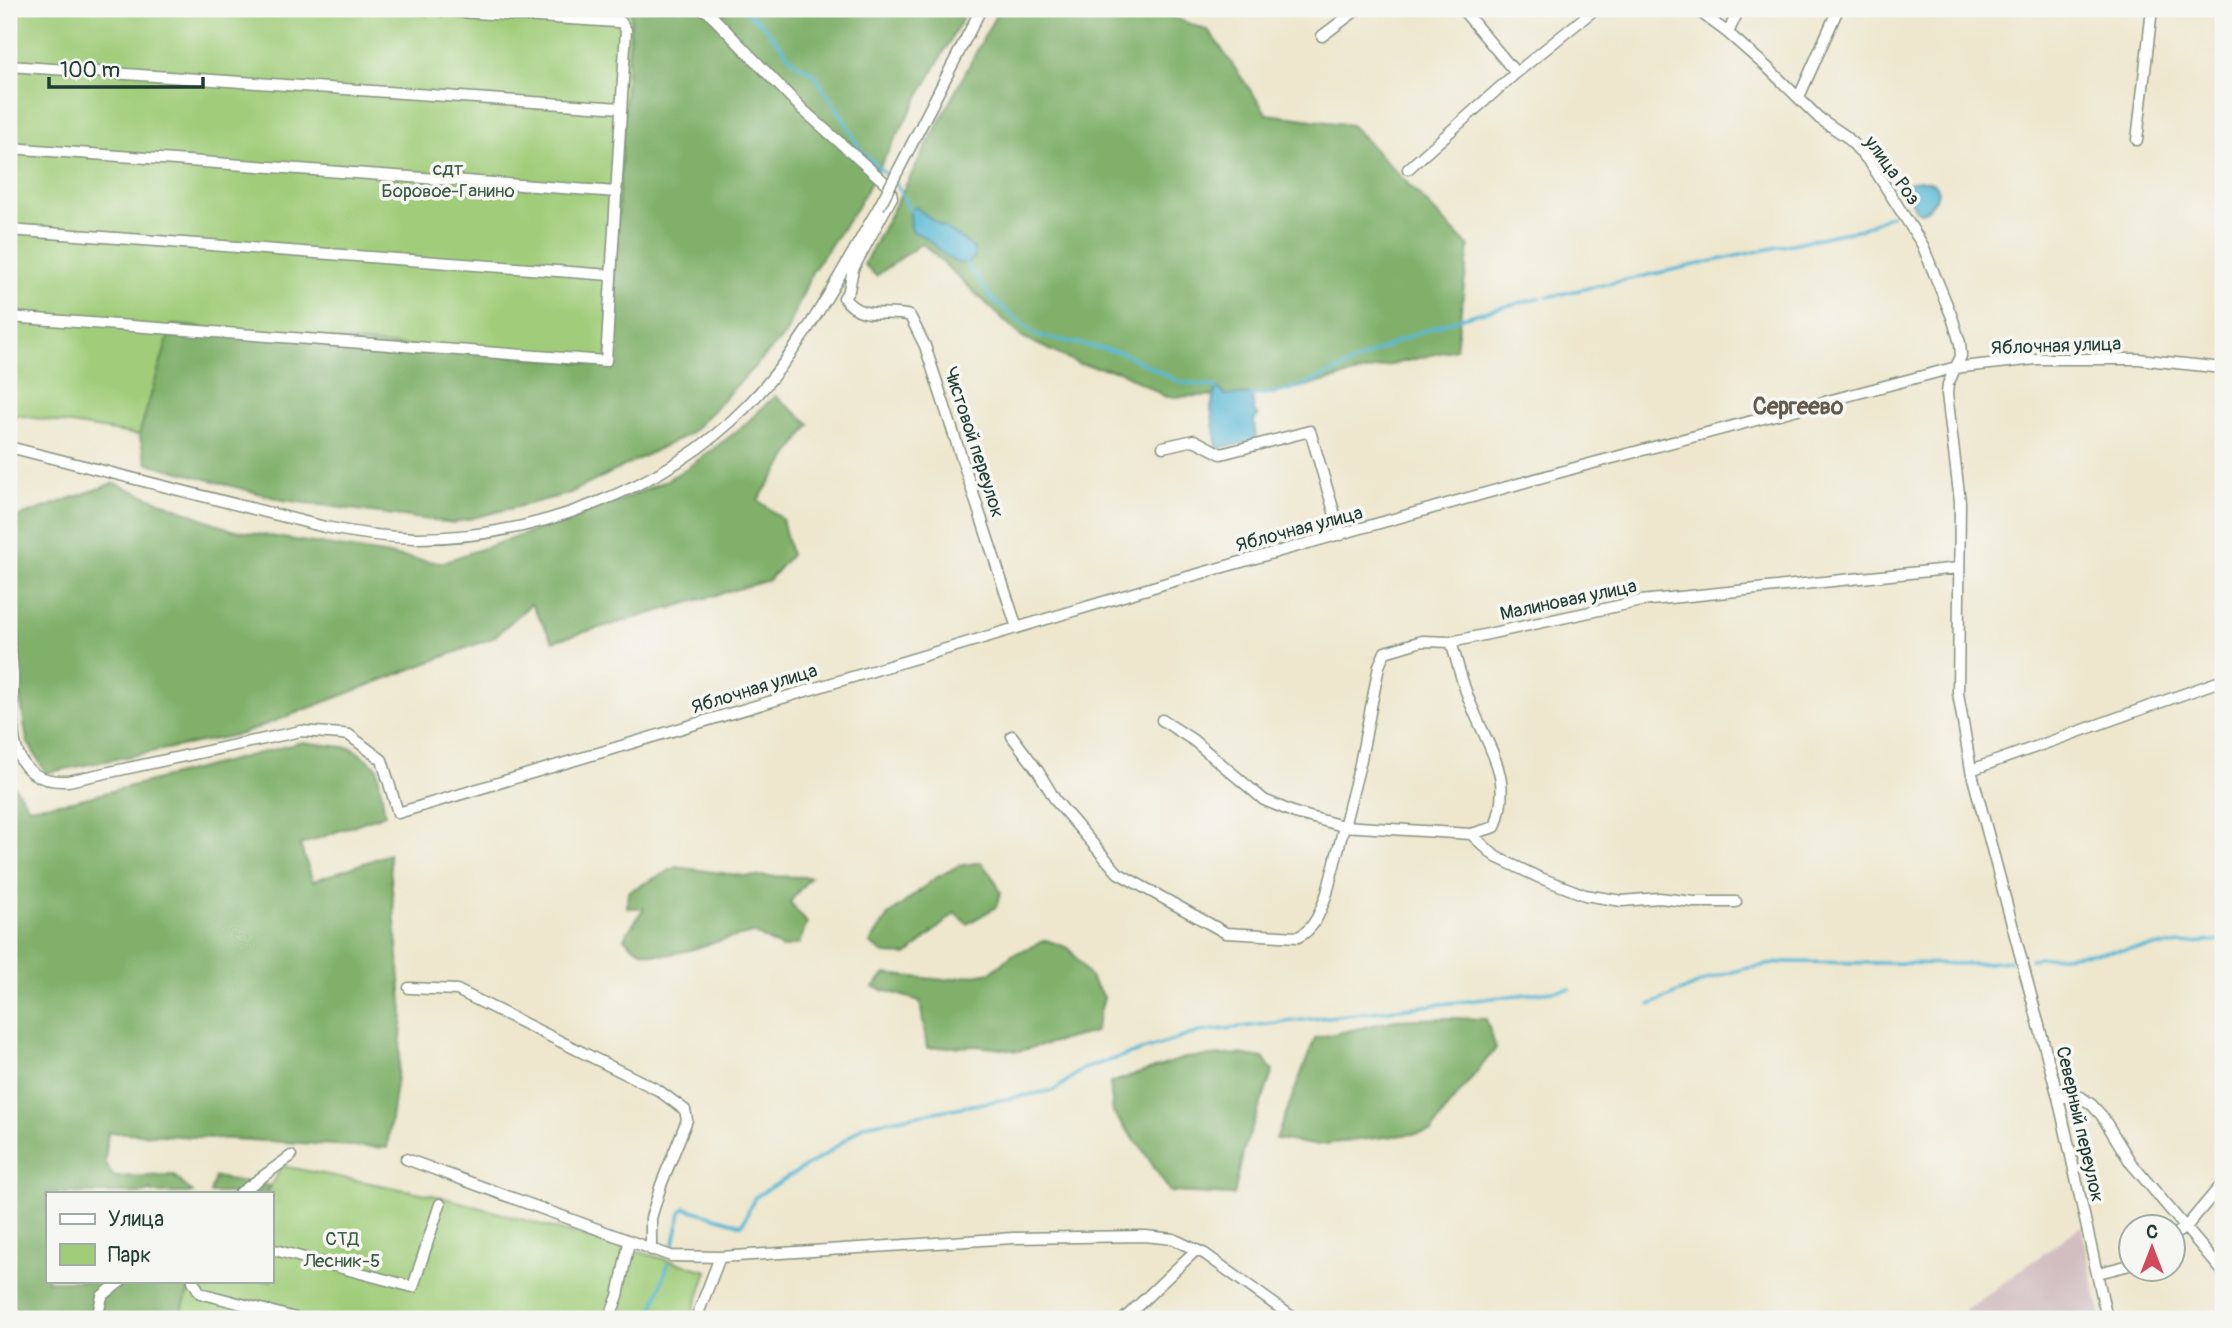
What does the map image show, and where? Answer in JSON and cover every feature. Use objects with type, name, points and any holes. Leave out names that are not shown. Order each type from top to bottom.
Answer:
[{"type":"street","points":[[414,9],[621,22]]},
{"type":"street","points":[[9,317],[606,360],[626,30],[621,22],[596,9]]},
{"type":"street","name":"Чистовой переулок","points":[[701,9],[708,12],[802,109],[890,187],[892,197],[853,269],[849,290],[844,298],[851,307],[861,312],[900,313],[910,316],[916,326],[925,346],[1017,628]]},
{"type":"street","points":[[9,447],[325,527],[374,536],[461,536],[506,529],[551,517],[622,491],[673,466],[704,445],[747,407],[788,358],[810,326],[879,207],[981,9]]},
{"type":"street","points":[[1322,36],[1358,9]]},
{"type":"street","points":[[1462,9],[1516,73]]},
{"type":"street","points":[[1408,169],[1516,73],[1595,9]]},
{"type":"street","name":"улица Роз","points":[[1696,9],[1728,33],[1819,118],[1847,137],[1871,164],[1922,244],[1952,317],[1961,356],[1948,384],[1947,394],[1959,502],[1958,693],[1971,770]]},
{"type":"street","points":[[1728,33],[1739,9]]},
{"type":"street","points":[[1799,97],[1838,9]]},
{"type":"street","points":[[2137,140],[2152,9]]},
{"type":"street","points":[[9,66],[621,108]]},
{"type":"street","points":[[9,148],[617,192]]},
{"type":"street","points":[[9,230],[610,275]]},
{"type":"street","name":"Яблочная улица","points":[[14,755],[43,780],[68,781],[301,731],[349,735],[382,761],[398,813],[1170,582],[1582,466],[1954,368],[2036,359],[2138,359],[2223,368]]},
{"type":"street","points":[[1163,447],[1194,440],[1221,454],[1310,431],[1341,535]]},
{"type":"street","name":"Малиновая улица","points":[[1343,826],[1360,764],[1379,666],[1385,652],[1422,641],[1451,642],[1641,601],[1958,568]]},
{"type":"street","points":[[9,634],[13,677],[14,755]]},
{"type":"street","points":[[1162,720],[1193,740],[1264,800],[1295,813],[1343,826],[1471,834],[1495,827],[1502,808],[1500,766],[1472,707],[1451,642]]},
{"type":"street","points":[[1971,770],[2223,680]]},
{"type":"street","points":[[1012,736],[1056,801],[1118,873],[1226,933],[1298,937],[1307,932],[1320,913],[1327,893],[1343,826]]},
{"type":"street","name":"Северный переулок","points":[[1971,770],[2058,1097],[2107,1319]]},
{"type":"street","points":[[1471,834],[1496,857],[1585,895],[1622,901],[1658,898],[1694,902],[1736,902]]},
{"type":"street","points":[[409,988],[457,990],[659,1090],[685,1110],[687,1121],[661,1185],[651,1218],[652,1250]]},
{"type":"street","points":[[2058,1097],[2081,1097],[2092,1105],[2102,1116],[2131,1163],[2172,1212]]},
{"type":"street","points":[[241,1192],[291,1156]]},
{"type":"street","points":[[406,1158],[671,1256],[720,1257],[1013,1238],[1173,1238],[1205,1254],[1295,1319]]},
{"type":"street","points":[[2186,1227],[2223,1183]]},
{"type":"street","points":[[273,1250],[414,1287],[440,1204]]},
{"type":"street","points":[[2186,1229],[2223,1272]]},
{"type":"street","points":[[609,1319],[618,1296],[629,1242]]},
{"type":"street","points":[[1124,1319],[1195,1251]]},
{"type":"street","points":[[696,1319],[720,1257]]},
{"type":"street","points":[[2098,1273],[2116,1268]]},
{"type":"street","points":[[97,1319],[102,1296],[120,1282]]},
{"type":"street","points":[[194,1282],[200,1293],[299,1319]]},
{"type":"shaded area","points":[[2081,1226],[2101,1319],[1954,1319]]},
{"type":"green space","name":"сдт Боровое-Ганино","points":[[9,9],[632,9],[607,365],[173,325],[139,435],[9,414]]},
{"type":"green space","points":[[632,9],[968,9],[857,207],[812,272],[786,334],[691,433],[568,494],[453,523],[283,500],[147,463],[139,435],[172,325],[607,365]]},
{"type":"green space","points":[[999,9],[1151,9],[1209,31],[1267,114],[1351,125],[1469,247],[1456,349],[1273,394],[1166,397],[1119,371],[1079,364],[1022,337],[922,243],[876,276],[864,264]]},
{"type":"green space","points":[[775,396],[810,424],[758,500],[782,519],[791,555],[769,580],[553,641],[531,604],[493,638],[241,734],[46,773],[27,741],[12,644],[12,519],[114,483],[232,530],[440,563],[612,504],[663,482],[686,469],[740,429]]},
{"type":"green space","points":[[302,742],[352,748],[377,767],[385,814],[300,845],[313,881],[389,854],[403,1013],[387,1148],[108,1132],[105,1163],[114,1177],[173,1175],[192,1192],[46,1192],[46,1282],[184,1282],[190,1286],[179,1319],[9,1319],[9,779],[29,807],[73,801]]},
{"type":"green space","points":[[981,862],[1001,893],[996,907],[967,924],[955,913],[907,955],[885,954],[870,943],[888,916],[934,879],[958,866]]},
{"type":"green space","points":[[676,867],[744,876],[810,877],[790,902],[807,923],[799,944],[782,948],[754,933],[668,954],[645,952],[634,947],[624,938],[644,908],[627,908],[628,892]]},
{"type":"green space","points":[[1046,940],[1069,948],[1104,997],[1095,1032],[1019,1051],[977,1046],[927,1048],[920,1001],[873,987],[885,974],[944,980],[991,972],[1012,955]]},
{"type":"green space","points":[[1486,1019],[1496,1048],[1431,1132],[1314,1145],[1276,1139],[1315,1038],[1396,1020]]},
{"type":"green space","points":[[1239,1054],[1263,1058],[1273,1071],[1244,1149],[1234,1195],[1170,1192],[1143,1150],[1113,1113],[1110,1083],[1185,1058]]},
{"type":"green space","name":"СТД Лесник-5","points":[[282,1166],[442,1197],[707,1271],[691,1319],[179,1319],[193,1282],[273,1282],[273,1192],[267,1192]]},
{"type":"green space","points":[[215,1177],[271,1186],[267,1192],[210,1192]]},
{"type":"water","points":[[1918,180],[1929,182],[1937,189],[1931,205],[1921,212],[1916,210],[1904,190],[1908,184]]},
{"type":"water","points":[[916,207],[974,249],[975,258],[961,263],[951,260],[929,240],[911,230],[910,210]]},
{"type":"water","points":[[1216,387],[1226,395],[1252,395],[1254,412],[1258,416],[1254,421],[1256,441],[1217,448],[1211,408]]},
{"type":"waterway","points":[[743,9],[765,27],[795,63],[813,73],[843,117],[862,152],[896,183],[910,210]]},
{"type":"waterway","points":[[1547,297],[1861,229],[1891,215]]},
{"type":"waterway","points":[[966,263],[993,300],[1036,335],[1123,353],[1179,382],[1216,387]]},
{"type":"waterway","points":[[1252,395],[1307,384],[1428,329],[1541,298]]},
{"type":"waterway","points":[[2031,959],[2223,940]]},
{"type":"waterway","points":[[1650,1005],[1709,979],[1743,969],[1785,962],[1975,964],[2010,961]]},
{"type":"waterway","points":[[673,1247],[681,1212],[685,1208],[742,1225],[755,1197],[828,1153],[864,1125],[1055,1090],[1083,1069],[1199,1032],[1570,989]]},
{"type":"waterway","points":[[650,1319],[668,1264]]},
{"type":"district","name":"Сергеево","points":[[1798,406]]}]
